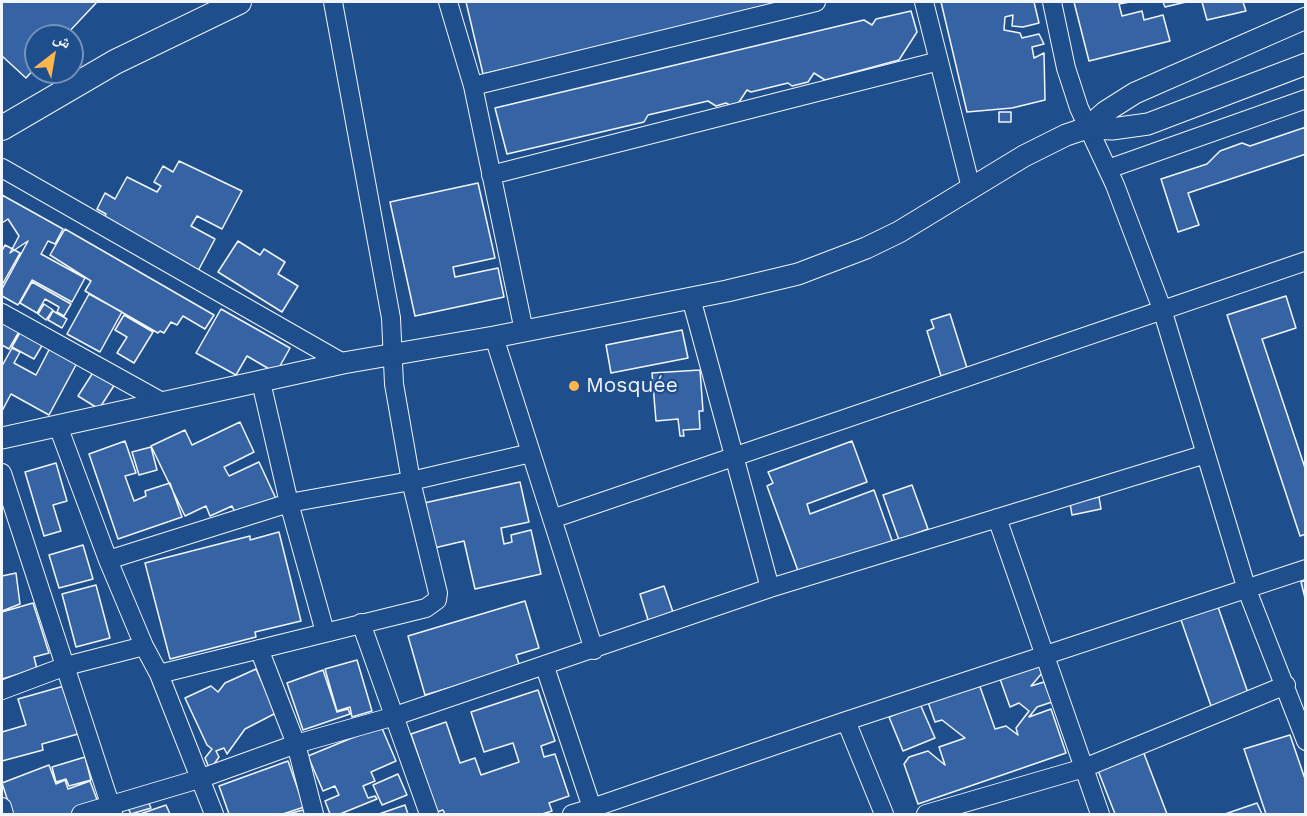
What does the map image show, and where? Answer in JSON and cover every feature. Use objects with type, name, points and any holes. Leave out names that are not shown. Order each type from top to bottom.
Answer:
[{"type":"main road","points":[[2,128],[115,62],[239,2]]},
{"type":"street","points":[[159,674],[426,608],[437,600],[438,593],[411,481],[394,384],[392,318],[333,2]]},
{"type":"street","points":[[448,2],[473,86],[524,331]]},
{"type":"street","points":[[473,86],[816,2]]},
{"type":"street","points":[[924,2],[971,188]]},
{"type":"street","points":[[1052,2],[1069,78],[1087,128],[1108,169],[1162,309],[1247,590],[1286,685],[1305,741]]},
{"type":"street","points":[[3,437],[164,404],[343,363],[494,337],[762,284],[832,262],[898,232],[1045,145],[1087,128],[1105,112],[1135,93],[1305,18]]},
{"type":"street","points":[[491,175],[939,61]]},
{"type":"street","points":[[1087,128],[1112,129],[1148,124],[1305,64]]},
{"type":"street","points":[[1108,169],[1305,99]]},
{"type":"street","points":[[2,168],[343,363]]},
{"type":"street","points":[[552,519],[1305,261]]},
{"type":"street","points":[[691,298],[770,588]]},
{"type":"street","points":[[2,313],[164,404]]},
{"type":"street","points":[[494,337],[594,650]]},
{"type":"street","points":[[261,382],[288,503],[325,632]]},
{"type":"street","points":[[58,426],[108,560],[144,646],[159,674],[214,814]]},
{"type":"street","points":[[108,560],[288,503],[411,481],[531,453]]},
{"type":"street","points":[[81,814],[112,809],[296,744],[395,716],[545,667],[770,588],[1206,454]]},
{"type":"street","points":[[2,472],[112,809]]},
{"type":"street","points":[[998,518],[1101,814]]},
{"type":"street","points":[[572,814],[593,812],[846,721],[1305,569]]},
{"type":"street","points":[[361,623],[429,814]]},
{"type":"street","points":[[2,690],[66,666],[144,646]]},
{"type":"street","points":[[259,649],[296,744],[314,814]]},
{"type":"street","points":[[545,667],[593,812]]},
{"type":"street","points":[[927,814],[1084,768],[1286,685]]},
{"type":"street","points":[[846,721],[884,814]]},
{"type":"building","points":[[2,2],[97,2],[76,24],[24,24],[24,76],[2,56]]},
{"type":"building","points":[[466,2],[771,2],[772,7],[483,74]]},
{"type":"building","points":[[941,2],[1034,2],[1039,23],[1023,27],[1012,26],[1013,15],[1005,17],[1004,30],[1020,33],[1022,38],[1039,34],[1044,44],[1032,47],[1034,58],[1044,53],[1045,100],[1012,108],[967,112]]},
{"type":"building","points":[[1074,2],[1130,2],[1119,4],[1122,16],[1142,11],[1144,20],[1163,15],[1170,41],[1089,61]]},
{"type":"building","points":[[1163,2],[1186,2],[1165,7]]},
{"type":"building","points":[[1202,2],[1243,2],[1246,11],[1207,20]]},
{"type":"building","points":[[911,11],[917,32],[899,60],[825,80],[814,73],[808,82],[792,86],[788,83],[751,92],[747,90],[735,108],[726,103],[716,106],[708,101],[648,115],[644,122],[507,154],[495,108],[864,20],[872,25],[876,19]]},
{"type":"building","points":[[999,112],[1011,112],[1011,122],[999,122]]},
{"type":"building","points":[[1306,127],[1306,154],[1188,193],[1199,225],[1178,232],[1161,179],[1207,164],[1220,151],[1242,143],[1250,146]]},
{"type":"building","points":[[179,161],[242,191],[222,229],[197,216],[191,226],[215,239],[198,271],[103,221],[106,214],[97,209],[105,193],[115,199],[127,177],[157,192],[161,186],[154,182],[163,166],[173,172]]},
{"type":"building","points":[[478,183],[495,258],[453,267],[455,277],[498,268],[504,297],[415,316],[390,202]]},
{"type":"building","points":[[2,195],[63,229],[55,244],[48,241],[41,254],[85,278],[72,302],[32,280],[18,305],[2,296],[2,289],[28,241],[10,253],[19,236],[8,219],[2,223]]},
{"type":"building","points":[[65,229],[214,315],[205,329],[183,316],[177,325],[171,322],[164,333],[160,331],[158,333],[85,291],[91,281],[50,255]]},
{"type":"building","points":[[238,241],[260,255],[264,249],[285,262],[278,274],[298,286],[282,312],[218,272]]},
{"type":"building","points":[[5,245],[20,253],[2,285],[2,251]]},
{"type":"building","points":[[32,282],[71,304],[64,316],[57,312],[59,307],[45,299],[37,313],[20,303]]},
{"type":"building","points":[[89,294],[122,312],[100,352],[67,334]]},
{"type":"building","points":[[1286,296],[1296,328],[1262,339],[1306,471],[1306,534],[1300,536],[1227,315]]},
{"type":"building","points":[[44,304],[53,310],[46,320],[38,314]]},
{"type":"building","points":[[221,309],[290,348],[276,373],[247,356],[236,375],[196,353]]},
{"type":"building","points":[[53,311],[67,319],[62,328],[48,320]]},
{"type":"building","points":[[950,314],[967,368],[941,376],[927,331],[934,328],[931,320]]},
{"type":"building","points":[[124,315],[153,332],[134,363],[117,353],[127,337],[115,330]]},
{"type":"building","points":[[2,318],[20,330],[9,349],[2,345]]},
{"type":"building","points":[[682,330],[688,358],[611,373],[606,345]]},
{"type":"building","points":[[21,331],[43,344],[34,359],[12,347]]},
{"type":"building","points":[[12,348],[20,352],[14,363],[36,375],[50,348],[77,363],[49,415],[11,394],[2,411],[2,366]]},
{"type":"building","points":[[700,370],[703,411],[699,411],[700,429],[683,430],[684,436],[680,436],[678,419],[656,421],[652,373]]},
{"type":"building","points":[[94,371],[115,384],[99,409],[78,396]]},
{"type":"building","points":[[240,422],[254,452],[224,467],[229,476],[259,462],[277,501],[238,519],[232,506],[210,516],[206,506],[185,516],[151,446],[185,430],[192,445]]},
{"type":"building","points":[[125,441],[136,473],[125,476],[134,501],[146,496],[145,491],[170,483],[182,517],[118,539],[89,454]]},
{"type":"building","points":[[852,441],[867,482],[807,504],[810,514],[874,490],[894,546],[801,579],[767,486],[773,483],[768,472]]},
{"type":"building","points":[[151,447],[157,470],[139,475],[132,452]]},
{"type":"building","points":[[56,463],[67,501],[53,505],[61,531],[44,536],[25,472]]},
{"type":"building","points":[[520,482],[529,522],[501,528],[504,544],[512,542],[511,535],[531,530],[541,574],[475,589],[464,541],[434,548],[424,503]]},
{"type":"building","points":[[912,485],[928,529],[899,540],[883,495]]},
{"type":"building","points":[[1099,497],[1101,509],[1072,515],[1070,503]]},
{"type":"building","points":[[279,532],[301,621],[255,632],[256,637],[170,659],[145,563],[250,536],[250,540]]},
{"type":"building","points":[[83,545],[93,579],[59,588],[49,555]]},
{"type":"building","points":[[16,573],[20,604],[2,611],[2,576]]},
{"type":"building","points":[[1306,580],[1306,602],[1301,582]]},
{"type":"building","points":[[96,585],[110,638],[76,647],[62,594]]},
{"type":"building","points":[[664,586],[674,615],[649,623],[640,594]]},
{"type":"building","points":[[525,601],[539,648],[516,655],[520,667],[425,695],[408,636]]},
{"type":"building","points":[[33,603],[49,653],[34,657],[37,669],[2,679],[2,612]]},
{"type":"building","points":[[1217,604],[1248,693],[1211,706],[1180,617]]},
{"type":"building","points":[[357,660],[372,711],[352,717],[350,707],[337,711],[325,669]]},
{"type":"building","points":[[1040,662],[1043,672],[1031,686],[1044,682],[1052,702],[1037,707],[1029,717],[1051,709],[1066,753],[918,804],[904,764],[909,757],[928,751],[945,765],[939,747],[965,738],[942,720],[935,722],[928,702],[979,684],[995,729],[1006,726],[1018,735],[1016,728],[1029,711],[1019,703],[1010,707],[1000,679]]},
{"type":"building","points":[[256,669],[276,713],[245,729],[227,754],[224,748],[216,751],[219,757],[210,770],[205,758],[212,749],[207,745],[185,698],[211,686],[218,692],[225,683]]},
{"type":"building","points":[[323,670],[337,712],[348,709],[350,714],[303,730],[287,683]]},
{"type":"building","points":[[64,686],[78,734],[42,744],[43,750],[2,761],[2,732],[26,725],[18,699]]},
{"type":"building","points":[[538,690],[555,741],[541,746],[544,757],[555,754],[569,796],[549,803],[552,811],[542,814],[445,814],[443,810],[437,812],[411,734],[446,722],[460,763],[475,758],[481,775],[519,762],[513,743],[484,752],[471,712]]},
{"type":"building","points":[[920,704],[935,738],[903,751],[889,717]]},
{"type":"building","points":[[381,726],[396,761],[371,772],[375,781],[363,786],[368,798],[375,796],[377,799],[340,814],[330,814],[325,801],[339,795],[335,786],[323,791],[308,756]]},
{"type":"building","points":[[1290,735],[1306,782],[1306,814],[1266,814],[1244,749]]},
{"type":"building","points":[[1143,751],[1167,814],[1115,814],[1097,768]]},
{"type":"building","points":[[85,757],[91,780],[69,786],[66,779],[56,782],[52,767]]},
{"type":"building","points":[[288,761],[304,807],[283,814],[229,814],[219,786]]},
{"type":"building","points":[[49,765],[56,784],[65,780],[68,789],[90,781],[99,805],[73,814],[12,814],[2,783]]},
{"type":"building","points":[[398,774],[407,795],[382,805],[373,785]]},
{"type":"building","points":[[145,795],[151,808],[131,814],[125,803]]},
{"type":"building","points":[[1257,803],[1262,814],[1225,814]]},
{"type":"building","points":[[166,805],[170,814],[140,814]]},
{"type":"building","points":[[405,805],[408,814],[379,814]]},
{"type":"building","points":[[303,810],[305,814],[288,814]]},
{"type":"place","name":"Mosquée","points":[[574,386]]}]
